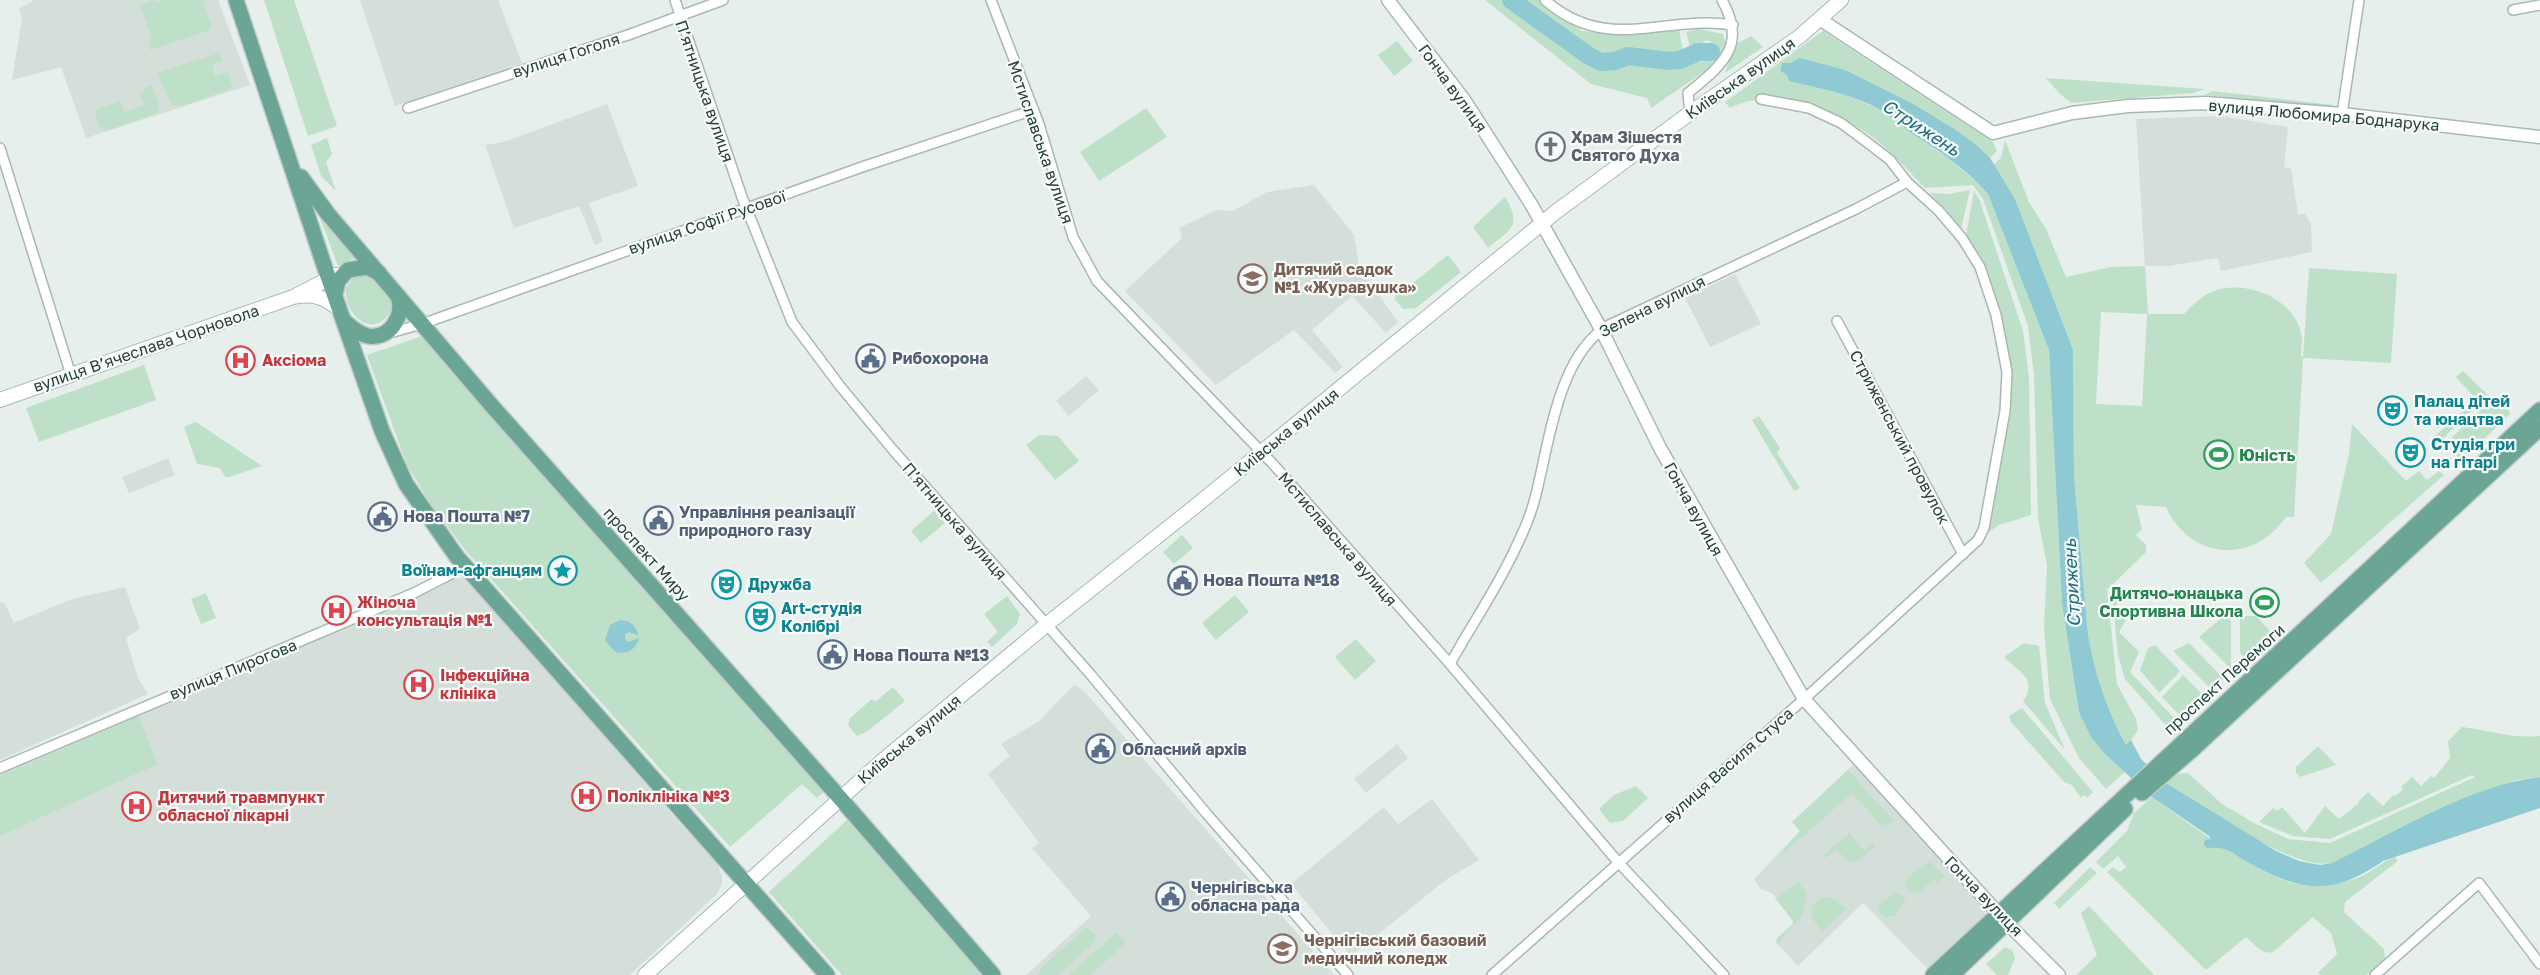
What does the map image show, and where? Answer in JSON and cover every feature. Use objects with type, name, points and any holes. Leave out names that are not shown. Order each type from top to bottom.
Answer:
[{"type":"main road","name":"проспект Миру","points":[[236,0],[382,431],[406,484],[434,527],[463,564],[827,975]]},
{"type":"main road","name":"Київська вулиця","points":[[645,975],[840,798],[1046,625],[1542,223],[1690,113],[1799,37],[1841,0]]},
{"type":"main road","name":"проспект Миру","points":[[285,148],[308,189],[398,296],[993,975]]},
{"type":"main road","points":[[335,294],[338,282],[348,270],[367,267],[379,273]]},
{"type":"main road","name":"вулиця Вʼячеслава Чорновола","points":[[293,297],[348,270]]},
{"type":"main road","name":"вулиця Вʼячеслава Чорновола","points":[[0,400],[293,297],[308,294],[322,297],[342,316]]},
{"type":"main road","points":[[342,316],[356,332],[368,336],[381,336],[393,327],[400,316],[402,306],[398,296]]},
{"type":"main road","name":"проспект Перемоги","points":[[1952,975],[2003,919],[2540,410]]},
{"type":"main road","name":"проспект Перемоги","points":[[2168,762],[2193,749],[2540,428]]},
{"type":"main road","name":"проспект Перемоги","points":[[1933,975],[2003,919]]},
{"type":"street","name":"Пʼятницька вулиця","points":[[675,0],[746,208],[792,322],[840,386],[893,450],[1091,675],[1206,813],[1348,975]]},
{"type":"street","name":"вулиця Гоголя","points":[[408,108],[628,35],[723,0]]},
{"type":"street","name":"Мстиславська вулиця","points":[[991,0],[1033,110],[1073,237],[1097,281],[1261,451],[1450,664],[1618,862],[1724,975]]},
{"type":"street","name":"Гонча вулиця","points":[[1388,0],[1465,101],[1542,223],[1601,329],[1660,448],[1804,699],[2003,919],[2059,975]]},
{"type":"street","points":[[1545,0],[1575,20],[1595,27],[1620,31],[1710,21],[1733,25]]},
{"type":"street","points":[[1690,113],[1688,93],[1718,67],[1728,53],[1732,42],[1733,25],[1722,0]]},
{"type":"street","points":[[2342,114],[2360,0]]},
{"type":"street","points":[[2513,10],[2540,4]]},
{"type":"street","name":"вулиця Любомира Боднарука","points":[[1821,20],[1993,133],[2072,113],[2128,106],[2233,104],[2540,137]]},
{"type":"street","name":"вулиця Василя Стуса","points":[[1492,975],[1804,699],[1978,540],[1984,528],[2005,411],[2007,372],[1996,315],[1980,267],[1962,238],[1938,210],[1907,182],[1890,160],[1841,123],[1809,108],[1761,99]]},
{"type":"street","name":"вулиця Софії Русової","points":[[381,336],[422,324],[951,136],[1033,110]]},
{"type":"street","points":[[0,148],[71,375]]},
{"type":"street","name":"Зелена вулиця","points":[[1450,664],[1480,616],[1517,545],[1534,504],[1567,378],[1592,337],[1601,329],[1907,182]]},
{"type":"street","name":"Стриженський провулок","points":[[1837,321],[1963,554]]},
{"type":"street","name":"вулиця Пирогова","points":[[0,768],[414,593],[453,573],[463,564]]},
{"type":"street","points":[[2375,975],[2479,883],[2540,964]]},
{"type":"shaded area","points":[[34,0],[218,0],[250,85],[86,138],[61,67],[12,80],[22,19],[19,9]]},
{"type":"shaded area","points":[[360,0],[498,0],[522,63],[395,106]]},
{"type":"shaded area","points":[[607,104],[638,186],[589,203],[603,241],[595,245],[579,206],[514,228],[485,145],[504,142]]},
{"type":"shaded area","points":[[2221,116],[2288,127],[2284,168],[2291,168],[2298,214],[2305,214],[2311,224],[2312,252],[2221,271],[2218,258],[2168,266],[2145,266],[2136,119]]},
{"type":"shaded area","name":"Дитячий садок №1 «Журавушка»","points":[[1314,185],[1354,235],[1359,266],[1398,322],[1386,333],[1352,296],[1312,330],[1343,367],[1335,373],[1294,330],[1216,385],[1125,291],[1182,238],[1179,228],[1217,210],[1233,211],[1267,192]]},
{"type":"shaded area","points":[[1735,274],[1761,324],[1710,347],[1685,298]]},
{"type":"shaded area","points":[[1086,376],[1099,390],[1069,416],[1056,401]]},
{"type":"shaded area","points":[[168,458],[175,475],[129,493],[122,477]]},
{"type":"shaded area","points":[[454,578],[466,578],[682,826],[716,861],[722,876],[722,884],[717,894],[630,975],[0,975],[0,772]]},
{"type":"shaded area","points":[[125,587],[140,629],[126,638],[138,678],[148,694],[0,760],[0,601],[5,604],[14,623],[72,599]]},
{"type":"shaded area","points":[[1074,685],[1083,690],[1334,975],[1026,975],[1091,916],[1032,848],[1039,843],[988,774],[1010,756],[1001,744],[1039,721]]},
{"type":"shaded area","points":[[1397,744],[1408,758],[1366,793],[1354,779]]},
{"type":"shaded area","points":[[1854,764],[1985,908],[1984,920],[1930,971],[1863,903],[1798,966],[1776,942],[1793,924],[1793,921],[1772,893],[1761,889],[1755,878],[1800,831],[1792,822]]},
{"type":"shaded area","points":[[1432,799],[1479,860],[1447,879],[1351,956],[1291,884],[1384,807],[1398,824]]},
{"type":"green space","points":[[153,0],[159,2],[203,0],[212,28],[150,50],[148,44],[151,36],[140,5]]},
{"type":"green space","points":[[264,0],[294,0],[337,126],[308,136]]},
{"type":"green space","points":[[1485,0],[1542,0],[1582,31],[1639,33],[1679,30],[1685,62],[1685,58],[1697,55],[1700,62],[1708,61],[1713,46],[1710,41],[1706,40],[1699,49],[1691,50],[1686,32],[1699,29],[1723,34],[1727,48],[1720,61],[1651,108],[1647,98],[1591,84]]},
{"type":"green space","points":[[1823,31],[1993,142],[1997,151],[1990,158],[1979,147],[1942,121],[1845,70],[1782,63],[1780,71],[1787,75],[1789,81],[1847,96],[1882,112],[1959,167],[1988,194],[2049,350],[2062,604],[2079,712],[2107,756],[2126,771],[2106,789],[2079,758],[2050,699],[2044,627],[2047,566],[2038,518],[2034,374],[2028,326],[1983,199],[1973,185],[1925,188],[1881,144],[1867,133],[1834,116],[1767,101],[1754,100],[1730,108],[1725,102]]},
{"type":"green space","points":[[1751,36],[1763,47],[1725,73],[1736,44]]},
{"type":"green space","points":[[1397,41],[1413,61],[1394,76],[1378,55]]},
{"type":"green space","points":[[219,53],[222,61],[212,64],[215,76],[227,72],[233,88],[182,106],[171,105],[157,73]]},
{"type":"green space","points":[[2046,78],[2205,89],[2193,93],[2071,103]]},
{"type":"green space","points":[[152,85],[160,107],[157,113],[107,131],[100,127],[94,110],[120,101],[124,112],[144,105],[140,94],[144,93],[143,88]]},
{"type":"green space","points":[[2213,91],[2333,105],[2326,107],[2204,95]]},
{"type":"green space","points":[[1146,108],[1167,137],[1099,181],[1080,152]]},
{"type":"green space","points":[[327,138],[332,154],[326,162],[336,191],[321,176],[311,145]]},
{"type":"green space","points":[[2005,140],[2029,202],[2046,229],[2066,277],[2111,267],[2145,266],[2148,314],[2184,314],[2209,293],[2237,288],[2252,290],[2266,294],[2290,312],[2298,324],[2302,338],[2301,356],[2303,357],[2309,268],[2397,274],[2391,363],[2303,358],[2294,517],[2286,517],[2272,533],[2257,543],[2240,549],[2223,550],[2206,546],[2190,538],[2177,525],[2166,507],[2136,505],[2142,529],[2136,535],[2146,545],[2146,552],[2107,590],[2117,684],[2136,719],[2138,730],[2127,746],[2113,719],[2103,692],[2094,665],[2088,635],[2074,477],[2073,350],[2015,199],[1993,165],[2001,158]],"holes":[[[2101,312],[2147,314],[2142,406],[2096,404]]]},
{"type":"green space","points":[[1970,190],[1961,229],[1930,193],[1948,194]]},
{"type":"green space","points":[[1974,191],[1980,201],[2023,331],[2029,378],[2031,515],[1999,525],[1986,534],[2010,412],[2010,373],[1966,236]]},
{"type":"green space","points":[[1505,197],[1513,215],[1512,227],[1488,248],[1473,227]]},
{"type":"green space","points":[[317,210],[357,257],[338,266]]},
{"type":"green space","points":[[1448,255],[1461,272],[1416,308],[1403,309],[1394,298]]},
{"type":"green space","points":[[360,275],[377,281],[389,296],[392,308],[386,318],[378,323],[362,322],[355,316],[346,299],[346,288],[353,278]]},
{"type":"green space","points":[[422,336],[824,791],[817,798],[802,784],[730,847],[466,551],[430,503],[407,465],[367,355]]},
{"type":"green space","points":[[144,365],[156,400],[39,442],[26,408]]},
{"type":"green space","points":[[2463,371],[2488,395],[2439,442],[2434,437],[2476,399],[2456,377]]},
{"type":"green space","points":[[2494,398],[2504,404],[2510,414],[2462,460],[2456,455],[2462,449],[2451,438]]},
{"type":"green space","points":[[1759,416],[1780,448],[1777,453],[1800,488],[1794,491],[1752,420]]},
{"type":"green space","points":[[196,422],[262,466],[226,478],[220,468],[197,464],[184,427]]},
{"type":"green space","points":[[2352,424],[2406,481],[2419,471],[2427,480],[2439,471],[2444,475],[2321,583],[2304,563],[2331,534],[2349,454]]},
{"type":"green space","points":[[1039,435],[1058,436],[1079,461],[1055,480],[1026,445]]},
{"type":"green space","points":[[934,511],[945,523],[921,543],[911,531]]},
{"type":"green space","points":[[1182,535],[1193,548],[1174,564],[1163,552]]},
{"type":"green space","points":[[206,593],[216,618],[201,624],[191,599]]},
{"type":"green space","points":[[2112,593],[2118,602],[2116,605],[2126,620],[2119,632],[2139,652],[2130,672],[2179,723],[2171,731],[2125,679],[2118,655]]},
{"type":"green space","points":[[1235,595],[1249,612],[1216,640],[1202,623]]},
{"type":"green space","points":[[1007,596],[1020,614],[1017,624],[992,647],[987,642],[998,632],[984,614]]},
{"type":"green space","points":[[2224,616],[2231,616],[2231,669],[2199,637]]},
{"type":"green space","points":[[2240,616],[2256,616],[2272,633],[2246,659],[2240,653]]},
{"type":"green space","points":[[1356,639],[1376,661],[1355,680],[1335,657]]},
{"type":"green space","points":[[2024,643],[2039,646],[2045,703],[2065,750],[2023,701],[2029,686],[2027,681],[2020,671],[2004,657]]},
{"type":"green space","points":[[2189,643],[2224,679],[2212,690],[2173,651]]},
{"type":"green space","points":[[2155,645],[2180,671],[2159,693],[2140,670],[2148,648]]},
{"type":"green space","points":[[2183,675],[2205,697],[2182,718],[2162,697]]},
{"type":"green space","points":[[893,687],[905,701],[869,730],[857,736],[848,725],[850,718],[872,699],[875,702]]},
{"type":"green space","points":[[2022,708],[2093,792],[2087,798],[2084,795],[2081,798],[2072,785],[2064,782],[2011,722],[2009,716]]},
{"type":"green space","points":[[138,716],[158,764],[0,836],[0,776]]},
{"type":"green space","points":[[2462,727],[2510,735],[2540,736],[2540,777],[2517,780],[2332,863],[2315,863],[2271,847],[2224,821],[2166,783],[2176,774],[2188,773],[2222,804],[2254,823],[2288,839],[2330,843],[2475,777],[2472,775],[2330,839],[2293,836],[2259,822],[2273,808],[2277,811],[2282,807],[2305,833],[2325,806],[2339,819],[2359,803],[2368,792],[2383,806],[2393,795],[2403,790],[2401,787],[2412,777],[2421,786],[2431,776],[2434,778],[2450,758],[2448,741]]},
{"type":"green space","points":[[2318,746],[2336,765],[2300,777],[2296,773],[2296,767]]},
{"type":"green space","points":[[1848,770],[1894,821],[1882,826],[1852,793],[1784,853],[1782,851],[1800,831],[1792,822]]},
{"type":"green space","points":[[1636,786],[1648,798],[1623,821],[1610,823],[1599,809],[1614,795]]},
{"type":"green space","points":[[2152,797],[2246,862],[2286,881],[2313,884],[2351,880],[2363,876],[2395,857],[2398,861],[2345,902],[2344,912],[2384,949],[2385,959],[2366,975],[2321,975],[2318,973],[2337,954],[2331,933],[2313,917],[2273,952],[2265,952],[2246,937],[2206,970],[2107,872],[2113,867],[2120,872],[2126,867],[2118,856],[2103,869],[2096,862],[2127,831],[2134,813]]},
{"type":"green space","points":[[847,820],[984,975],[842,975],[769,892]]},
{"type":"green space","points":[[1849,833],[1864,851],[1873,843],[1876,846],[1856,862],[1849,862],[1836,849],[1825,858],[1823,856]]},
{"type":"green space","points":[[1928,862],[1945,876],[1938,883],[1934,880],[1918,893],[1910,892],[1906,886],[1907,878]]},
{"type":"green space","points":[[2090,867],[2097,873],[2059,909],[2054,903]]},
{"type":"green space","points":[[1798,882],[1806,892],[1803,912],[1782,938],[1779,946],[1776,942],[1777,938],[1793,924],[1793,921],[1776,899]]},
{"type":"green space","points":[[1895,892],[1906,897],[1895,916],[1884,917],[1879,912],[1878,906]]},
{"type":"green space","points":[[1823,897],[1832,898],[1846,909],[1822,931],[1813,918],[1812,909]]},
{"type":"green space","points":[[2089,906],[2154,975],[2076,975],[2097,955],[2081,913]]},
{"type":"green space","points":[[1086,927],[1095,934],[1095,941],[1058,975],[1038,975],[1041,968]]},
{"type":"green space","points":[[1116,933],[1126,943],[1090,975],[1069,975]]},
{"type":"green space","points":[[2005,947],[2012,950],[2015,958],[2008,975],[1997,975],[1986,964]]},
{"type":"water","name":"Стрижень","points":[[1800,58],[1845,70],[1915,105],[1956,130],[1990,158],[2015,199],[2073,350],[2074,477],[2088,635],[2102,692],[2126,745],[2131,740],[2141,759],[2166,783],[2276,851],[2299,861],[2320,865],[2332,863],[2434,811],[2487,789],[2514,782],[2540,777],[2540,808],[2383,861],[2347,881],[2314,886],[2282,879],[2224,849],[2207,848],[2204,845],[2205,840],[2211,839],[2209,836],[2152,797],[2107,756],[2091,737],[2079,712],[2062,604],[2049,350],[1988,194],[1951,160],[1877,108],[1846,95],[1789,81],[1787,75],[1780,71],[1782,63],[1791,63]]},
{"type":"water","points":[[620,620],[627,621],[636,629],[638,635],[629,632],[625,634],[628,642],[639,638],[630,651],[623,653],[615,652],[605,640],[610,625]]},
{"type":"waterway","name":"Стрижень","points":[[1511,0],[1589,56],[1601,62],[1615,61],[1628,56],[1669,61],[1680,60],[1698,52],[1711,52]]},
{"type":"place","name":"Храм Зішестя Святого Духа","points":[[1550,146]]},
{"type":"place","name":"Дитячий садок №1 «Журавушка»","points":[[1253,278]]},
{"type":"place","name":"Рибохорона","points":[[871,358]]},
{"type":"place","name":"Аксіома","points":[[241,360]]},
{"type":"place","name":"Палац дітей та юнацтва","points":[[2393,410]]},
{"type":"place","name":"Студія гри на гітарі","points":[[2410,453]]},
{"type":"place","name":"Юність","points":[[2218,455]]},
{"type":"place","name":"Нова Пошта №7","points":[[382,516]]},
{"type":"place","name":"Управління реалізації природного газу","points":[[658,521]]},
{"type":"place","name":"Воїнам-афганцям","points":[[563,570]]},
{"type":"place","name":"Нова Пошта №18","points":[[1182,580]]},
{"type":"place","name":"Дружба","points":[[727,584]]},
{"type":"place","name":"Дитячо-юнацька Спортивна Школа","points":[[2264,602]]},
{"type":"place","name":"Жіноча консультація №1","points":[[336,611]]},
{"type":"place","name":"Art-студія Колібрі","points":[[760,617]]},
{"type":"place","name":"Нова Пошта №13","points":[[832,655]]},
{"type":"place","name":"Інфекційна клініка","points":[[419,684]]},
{"type":"place","name":"Обласний архів","points":[[1101,749]]},
{"type":"place","name":"Поліклініка №3","points":[[586,796]]},
{"type":"place","name":"Дитячий травмпункт обласної лікарні","points":[[137,806]]},
{"type":"place","name":"Чернігівська обласна рада","points":[[1170,896]]},
{"type":"place","name":"Чернігівський базовий медичний коледж","points":[[1283,949]]}]
